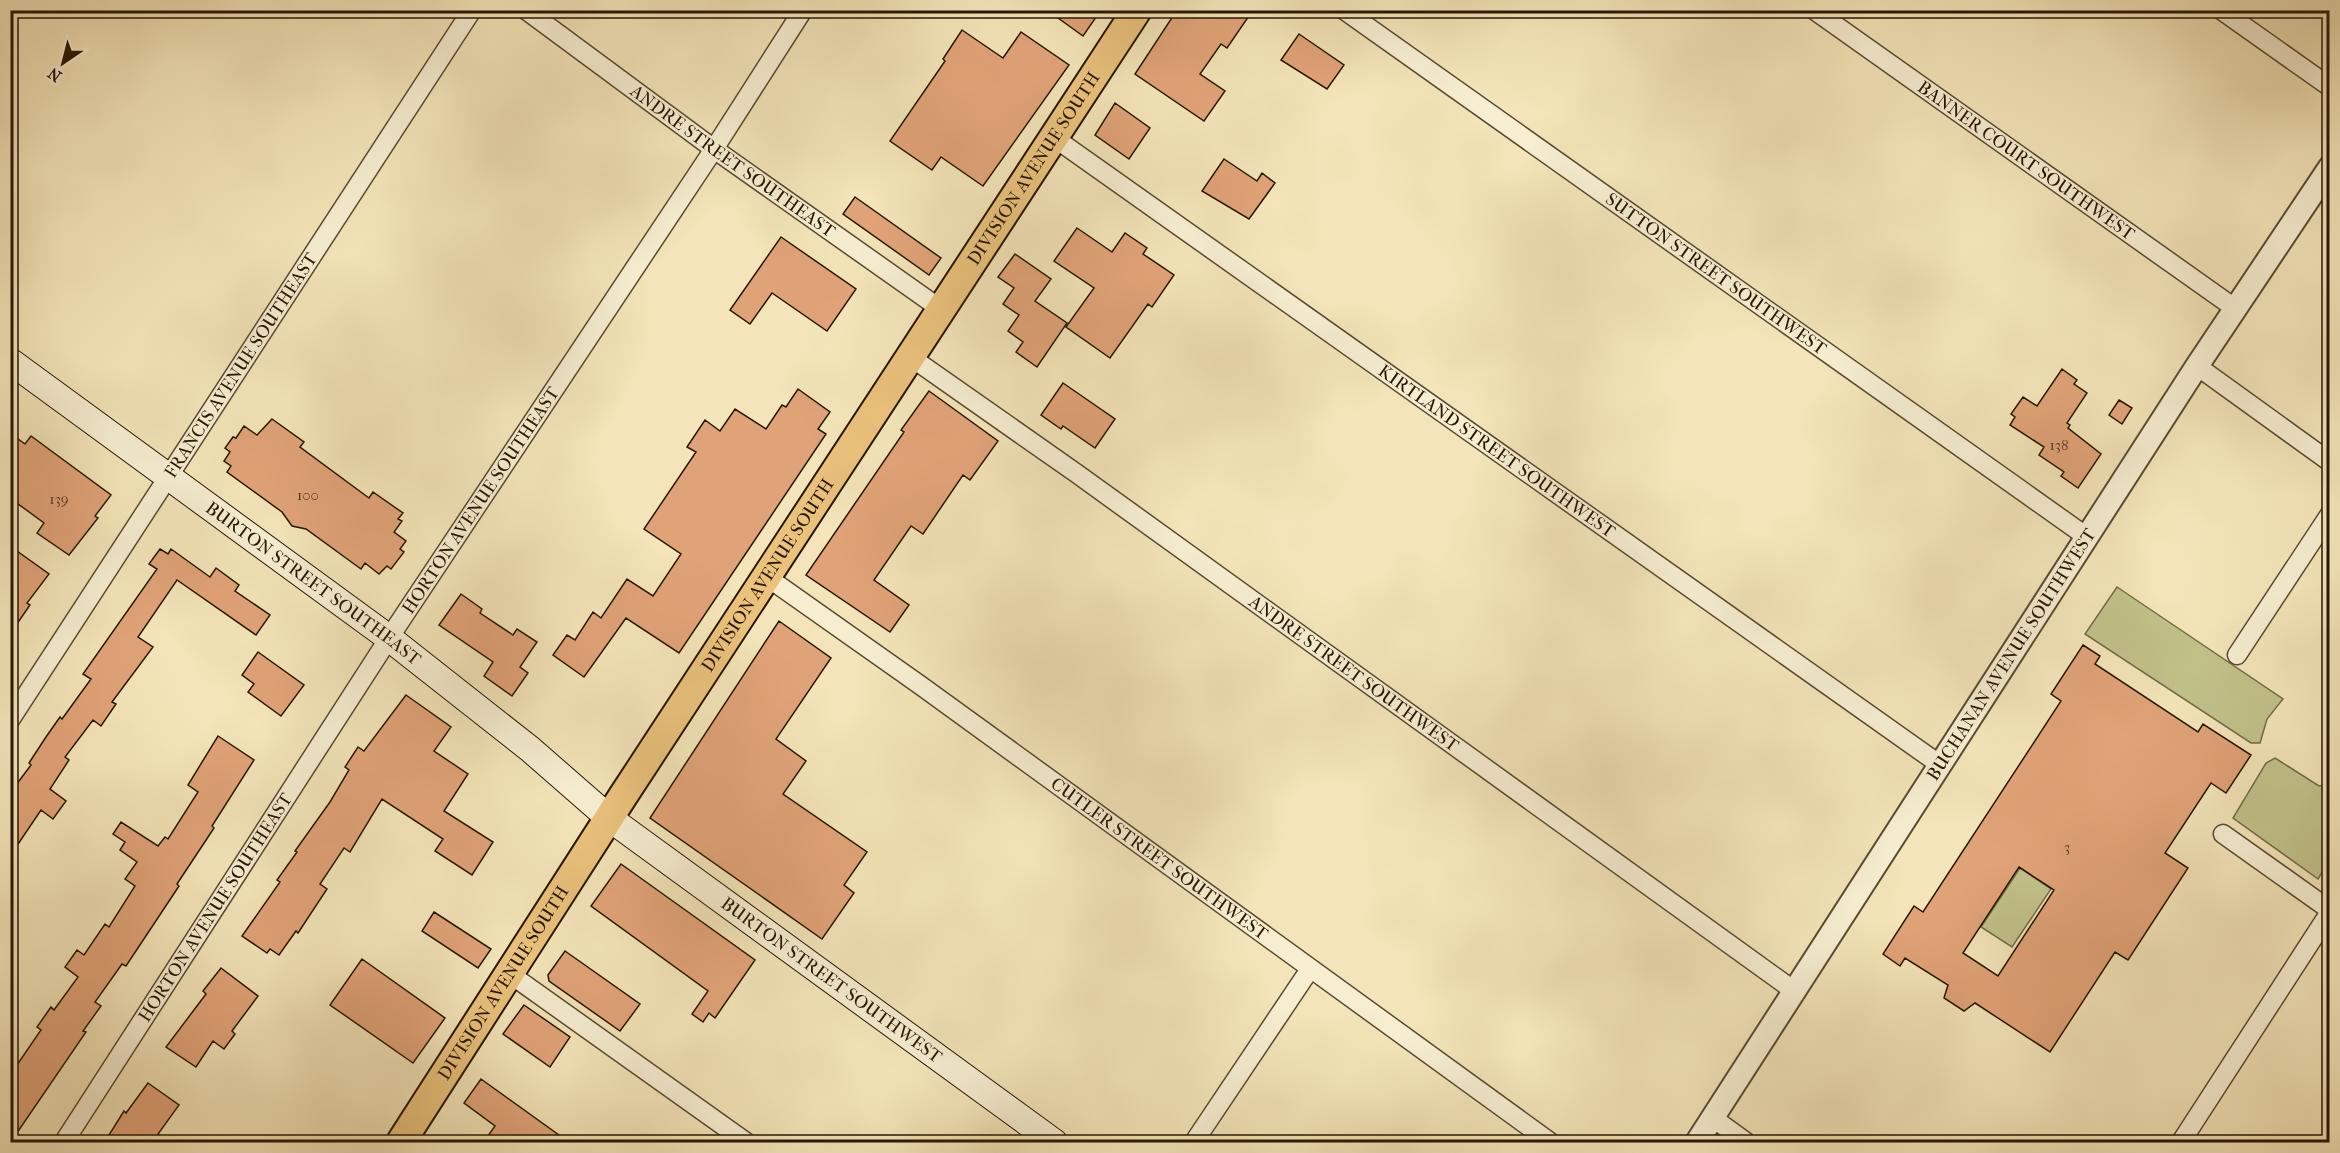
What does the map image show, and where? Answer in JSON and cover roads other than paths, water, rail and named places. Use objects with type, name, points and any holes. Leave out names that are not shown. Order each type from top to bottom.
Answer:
[{"type":"main road","name":"DIVISION AVENUE SOUTH","points":[[402,1143],[609,818],[1056,139],[1137,10]]},
{"type":"main road","name":"BURTON STREET SOUTHEAST","points":[[10,361],[389,638],[530,748],[609,818]]},
{"type":"main road","name":"BURTON STREET SOUTHWEST","points":[[609,818],[1054,1143]]},
{"type":"street","name":"FRANCIS AVENUE SOUTHEAST","points":[[10,720],[472,10]]},
{"type":"street","name":"ANDRE STREET SOUTHEAST","points":[[526,10],[714,149],[942,310]]},
{"type":"street","name":"HORTON AVENUE SOUTHEAST","points":[[64,1143],[389,638],[714,149],[803,10]]},
{"type":"street","name":"SUTTON STREET SOUTHWEST","points":[[1344,10],[2087,537]]},
{"type":"street","name":"BANNER COURT SOUTHWEST","points":[[1814,10],[2236,309]]},
{"type":"street","points":[[2221,10],[2330,87]]},
{"type":"street","name":"KIRTLAND STREET SOUTHWEST","points":[[1056,139],[1939,764]]},
{"type":"street","name":"BUCHANAN AVENUE SOUTHWEST","points":[[1696,1143],[2197,366],[2330,167]]},
{"type":"street","name":"ANDRE STREET SOUTHWEST","points":[[912,358],[1076,473],[1793,990]]},
{"type":"street","points":[[2197,366],[2330,462]]},
{"type":"street","points":[[2237,655],[2330,514]]},
{"type":"street","name":"CUTLER STREET SOUTHWEST","points":[[767,577],[920,685],[1550,1143]]},
{"type":"street","points":[[2181,1143],[2330,911],[2223,834]]},
{"type":"street","points":[[1194,1143],[1310,969]]},
{"type":"street","points":[[510,974],[746,1143]]},
{"type":"street","points":[[1713,1118],[1746,1143]]}]
